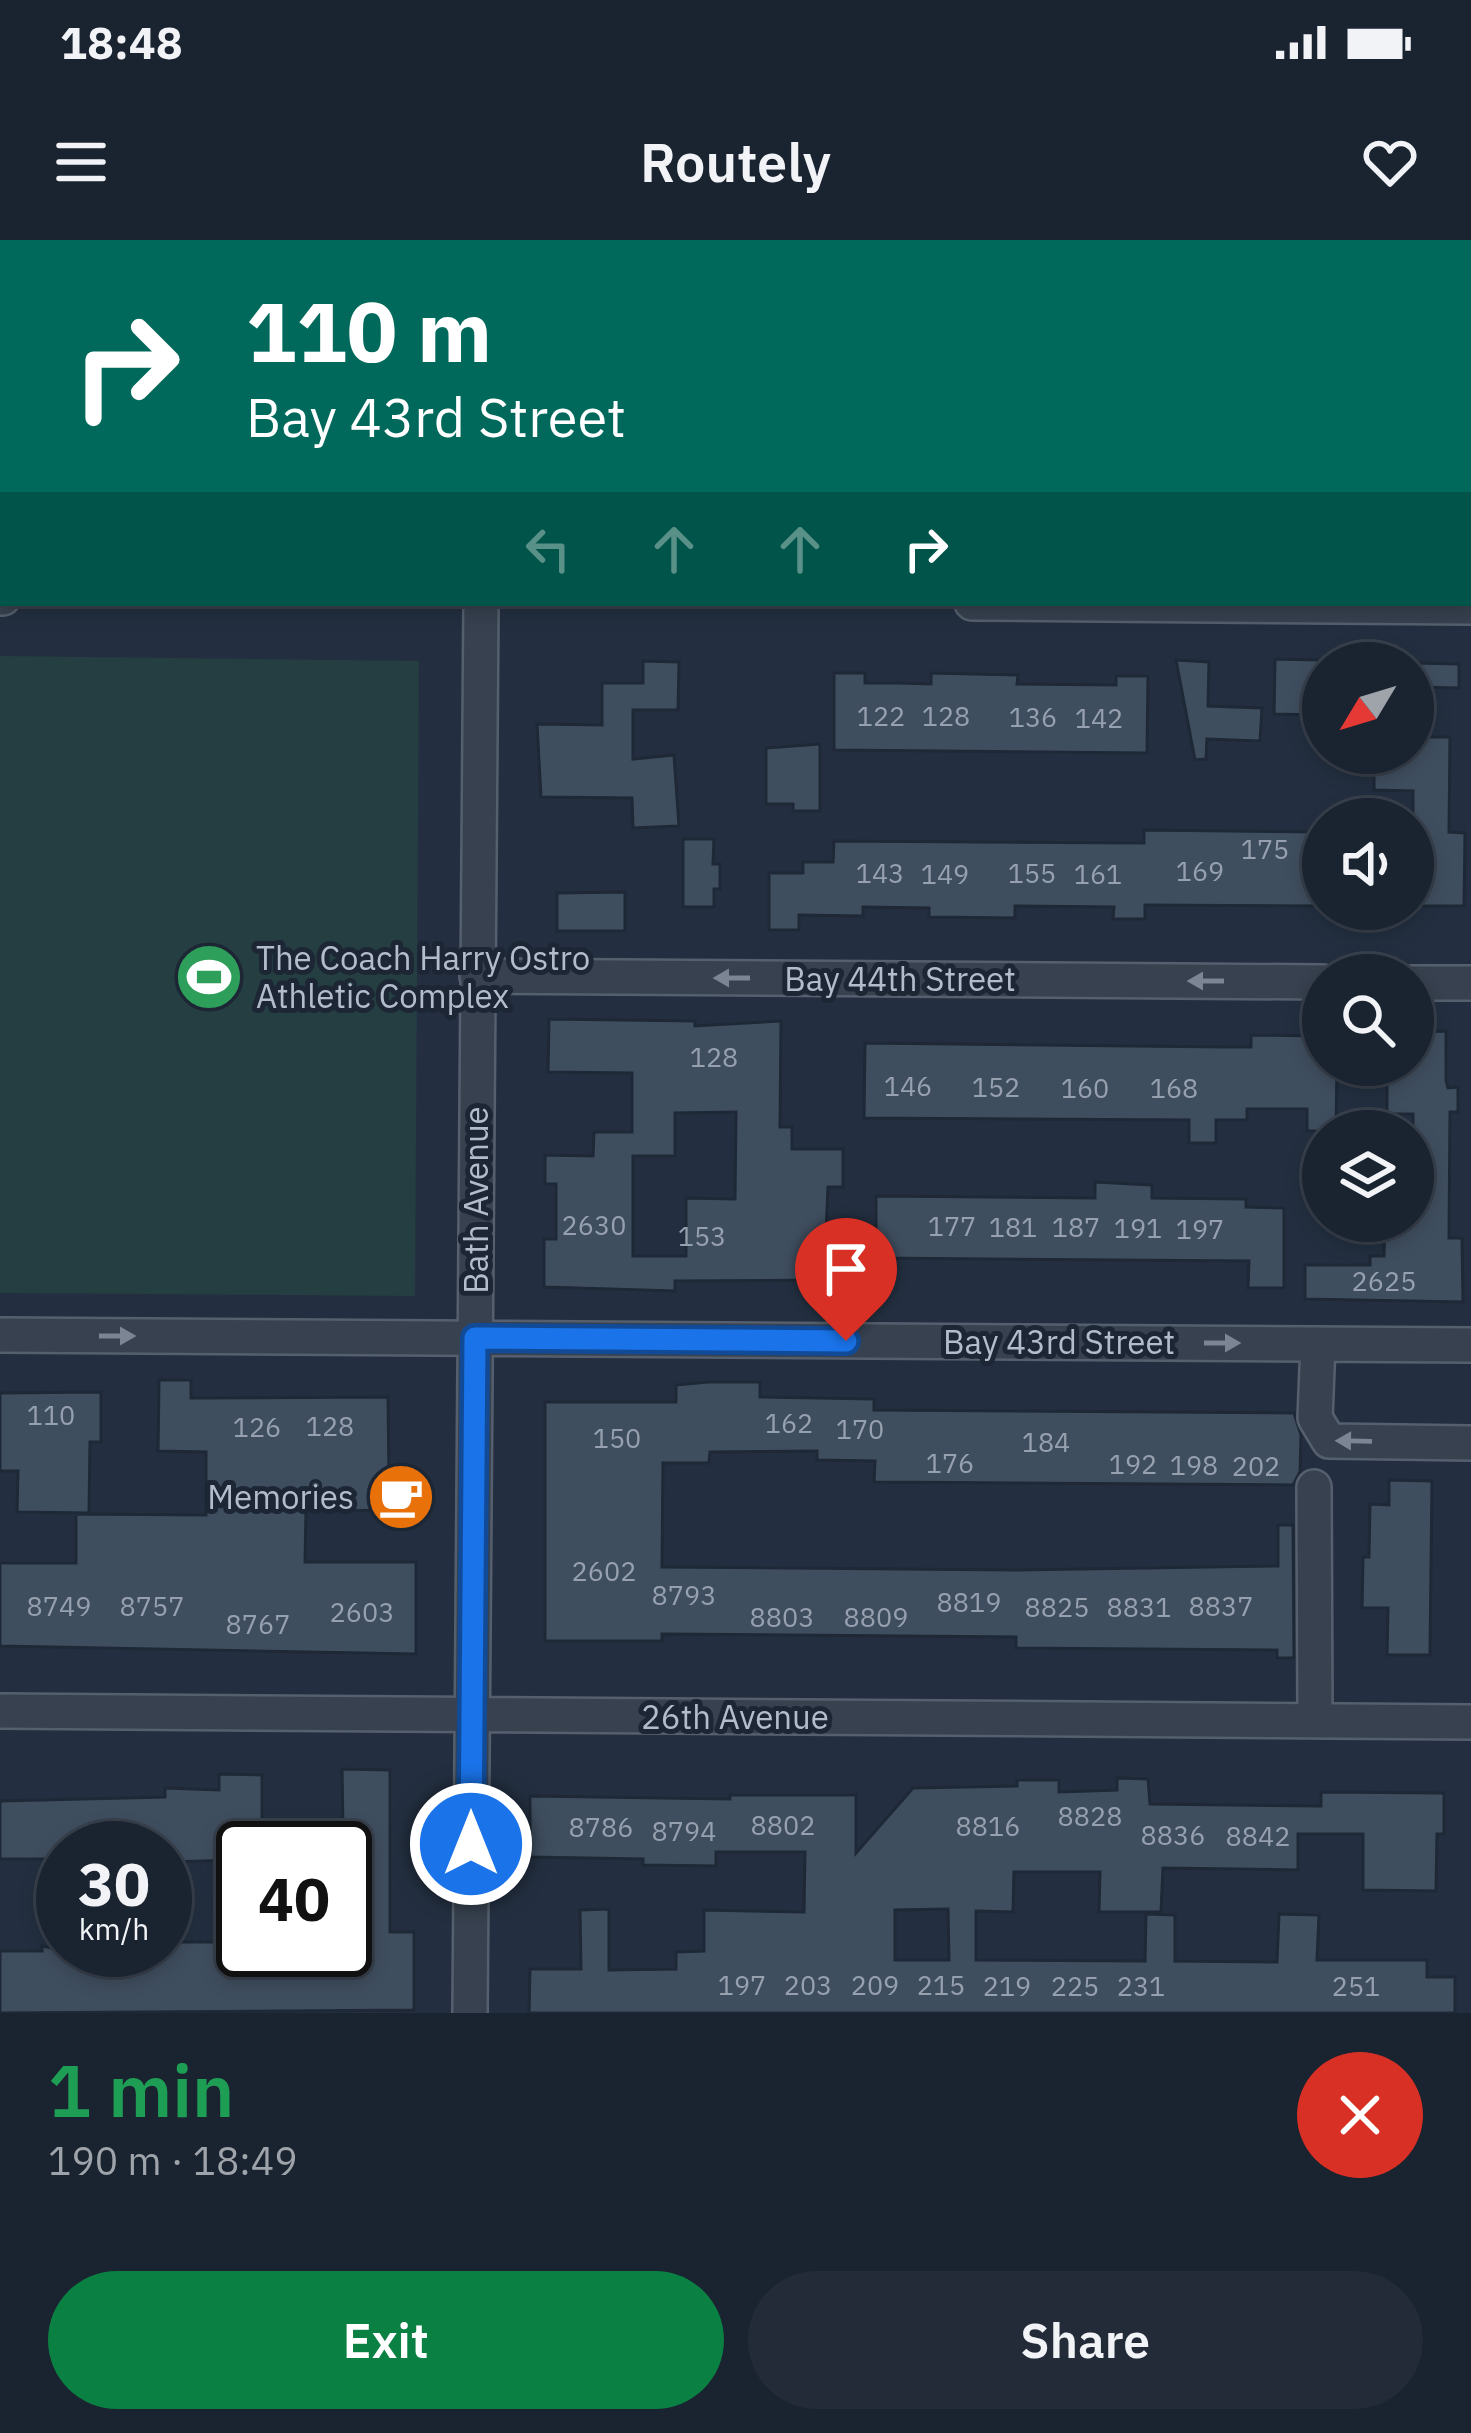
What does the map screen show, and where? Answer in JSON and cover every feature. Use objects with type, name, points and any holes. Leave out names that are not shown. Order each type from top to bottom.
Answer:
[{"type":"street","name":"Bath Avenue","points":[[470,2013],[481,606]]},
{"type":"street","points":[[1346,606],[1471,607]]},
{"type":"street","name":"Bay 44th Street","points":[[478,976],[1302,982]]},
{"type":"street","points":[[1434,983],[1471,983]]},
{"type":"street","name":"Bay 43rd Street","points":[[0,1335],[1471,1345]]},
{"type":"street","points":[[1318,1344],[1315,1418],[1329,1441],[1471,1443]]},
{"type":"street","points":[[1314,1487],[1316,1721]]},
{"type":"street","name":"26th Avenue","points":[[0,1712],[1471,1722]]},
{"type":"green space","name":"The Coach Harry Ostro Athletic Complex","points":[[0,656],[419,661],[415,1296],[0,1293]]},
{"type":"building","points":[[1275,659],[1302,660],[1302,715],[1274,714]]},
{"type":"building","points":[[1176,660],[1209,662],[1208,706],[1262,708],[1260,741],[1207,739],[1206,759],[1195,760]]},
{"type":"building","points":[[643,661],[679,662],[678,710],[633,710],[633,759],[674,755],[679,826],[633,828],[632,798],[541,797],[537,724],[602,725],[602,683],[643,683]]},
{"type":"building","points":[[1434,663],[1459,664],[1459,688],[1434,687]]},
{"type":"building","points":[[834,673],[865,673],[865,683],[931,684],[931,673],[1018,675],[1017,684],[1116,685],[1116,676],[1148,676],[1147,753],[834,750]]},
{"type":"building","points":[[1434,737],[1450,737],[1449,832],[1465,833],[1464,906],[1434,906],[1434,798],[1413,798],[1413,791],[1374,790],[1374,774],[1434,774]]},
{"type":"building","points":[[820,744],[820,811],[766,804],[766,748]]},
{"type":"building","points":[[1144,830],[1302,832],[1302,906],[1145,905],[1145,919],[1113,919],[1114,907],[1015,906],[1015,918],[929,917],[929,908],[863,907],[863,916],[799,915],[799,930],[769,930],[769,873],[803,873],[803,862],[833,862],[834,841],[1144,843]]},
{"type":"building","points":[[683,839],[714,839],[713,864],[720,864],[720,889],[714,889],[714,907],[683,907]]},
{"type":"building","points":[[625,892],[625,931],[557,931],[557,893]]},
{"type":"building","points":[[549,1019],[695,1021],[695,1026],[781,1021],[780,1127],[792,1127],[792,1149],[843,1149],[843,1187],[828,1187],[824,1280],[675,1281],[675,1291],[544,1287],[544,1239],[556,1239],[556,1184],[545,1184],[545,1155],[593,1156],[594,1132],[632,1132],[632,1073],[548,1072]],"holes":[[[736,1112],[735,1199],[686,1198],[686,1256],[633,1256],[633,1156],[675,1156],[675,1113]]]},
{"type":"building","points":[[1434,1031],[1446,1031],[1446,1080],[1448,1088],[1458,1087],[1458,1112],[1450,1112],[1449,1238],[1462,1238],[1463,1302],[1305,1299],[1305,1265],[1370,1265],[1370,1256],[1384,1256],[1384,1242],[1434,1242],[1434,1110],[1387,1110],[1387,1086],[1434,1086]]},
{"type":"building","points":[[1251,1035],[1302,1036],[1302,1086],[1337,1086],[1336,1110],[1247,1109],[1247,1120],[1216,1120],[1216,1143],[1189,1143],[1189,1120],[864,1118],[865,1043],[1251,1047]]},
{"type":"building","points":[[1095,1182],[1152,1185],[1152,1198],[1246,1199],[1246,1207],[1284,1208],[1284,1288],[1248,1288],[1249,1261],[876,1258],[876,1196],[1095,1198]]},
{"type":"building","points":[[159,1380],[191,1380],[191,1398],[388,1397],[389,1478],[416,1478],[416,1510],[306,1511],[305,1562],[416,1562],[416,1654],[0,1646],[0,1563],[76,1563],[76,1514],[206,1515],[206,1452],[158,1451]]},
{"type":"building","points":[[760,1382],[760,1397],[874,1399],[874,1410],[1294,1413],[1301,1435],[1300,1472],[1293,1485],[874,1482],[875,1461],[817,1460],[817,1451],[710,1452],[709,1463],[663,1463],[662,1567],[1278,1566],[1278,1525],[1293,1525],[1294,1658],[1277,1658],[1277,1650],[1016,1648],[1016,1637],[662,1634],[662,1641],[545,1641],[545,1402],[676,1402],[676,1385]]},
{"type":"building","points":[[101,1392],[101,1442],[90,1442],[89,1513],[17,1512],[18,1471],[0,1471],[0,1393]]},
{"type":"building","points":[[1389,1480],[1432,1481],[1430,1655],[1387,1655],[1388,1608],[1362,1608],[1370,1504],[1389,1505]]},
{"type":"building","points":[[342,1769],[390,1770],[390,1932],[414,1932],[414,2010],[0,2013],[0,1951],[36,1951],[36,1977],[192,1977],[192,1942],[216,1942],[216,1977],[372,1977],[372,1821],[343,1821]]},
{"type":"building","points":[[219,1774],[262,1775],[262,1821],[216,1821],[216,1861],[192,1861],[192,1821],[36,1821],[36,1859],[0,1859],[0,1801],[165,1797],[165,1788],[219,1790]]},
{"type":"building","points":[[1117,1778],[1148,1779],[1150,1804],[1321,1806],[1321,1792],[1444,1793],[1444,1834],[1437,1834],[1436,1891],[1363,1890],[1363,1834],[1298,1834],[1298,1870],[1163,1868],[1161,1912],[1099,1912],[1100,1872],[1014,1872],[1013,1912],[976,1911],[976,1960],[1145,1961],[1146,1914],[1175,1915],[1175,1961],[1277,1962],[1279,1914],[1319,1915],[1317,1960],[1427,1960],[1427,1977],[1455,1977],[1455,2013],[529,2013],[530,1969],[581,1969],[580,1910],[609,1909],[609,1970],[676,1969],[676,1952],[704,1951],[704,1910],[804,1912],[805,1852],[716,1852],[716,1866],[530,1857],[530,1796],[730,1799],[730,1795],[856,1795],[856,1853],[913,1788],[1017,1786],[1017,1780],[1059,1780],[1059,1792],[1117,1790]],"holes":[[[948,1909],[949,1960],[895,1960],[895,1910]]]},
{"type":"place","name":"The Coach Harry Ostro Athletic Complex","points":[[209,977]]},
{"type":"place","name":"Memories","points":[[401,1497]]},
{"type":"route","points":[[471,1844],[475,1338],[846,1341]]}]
